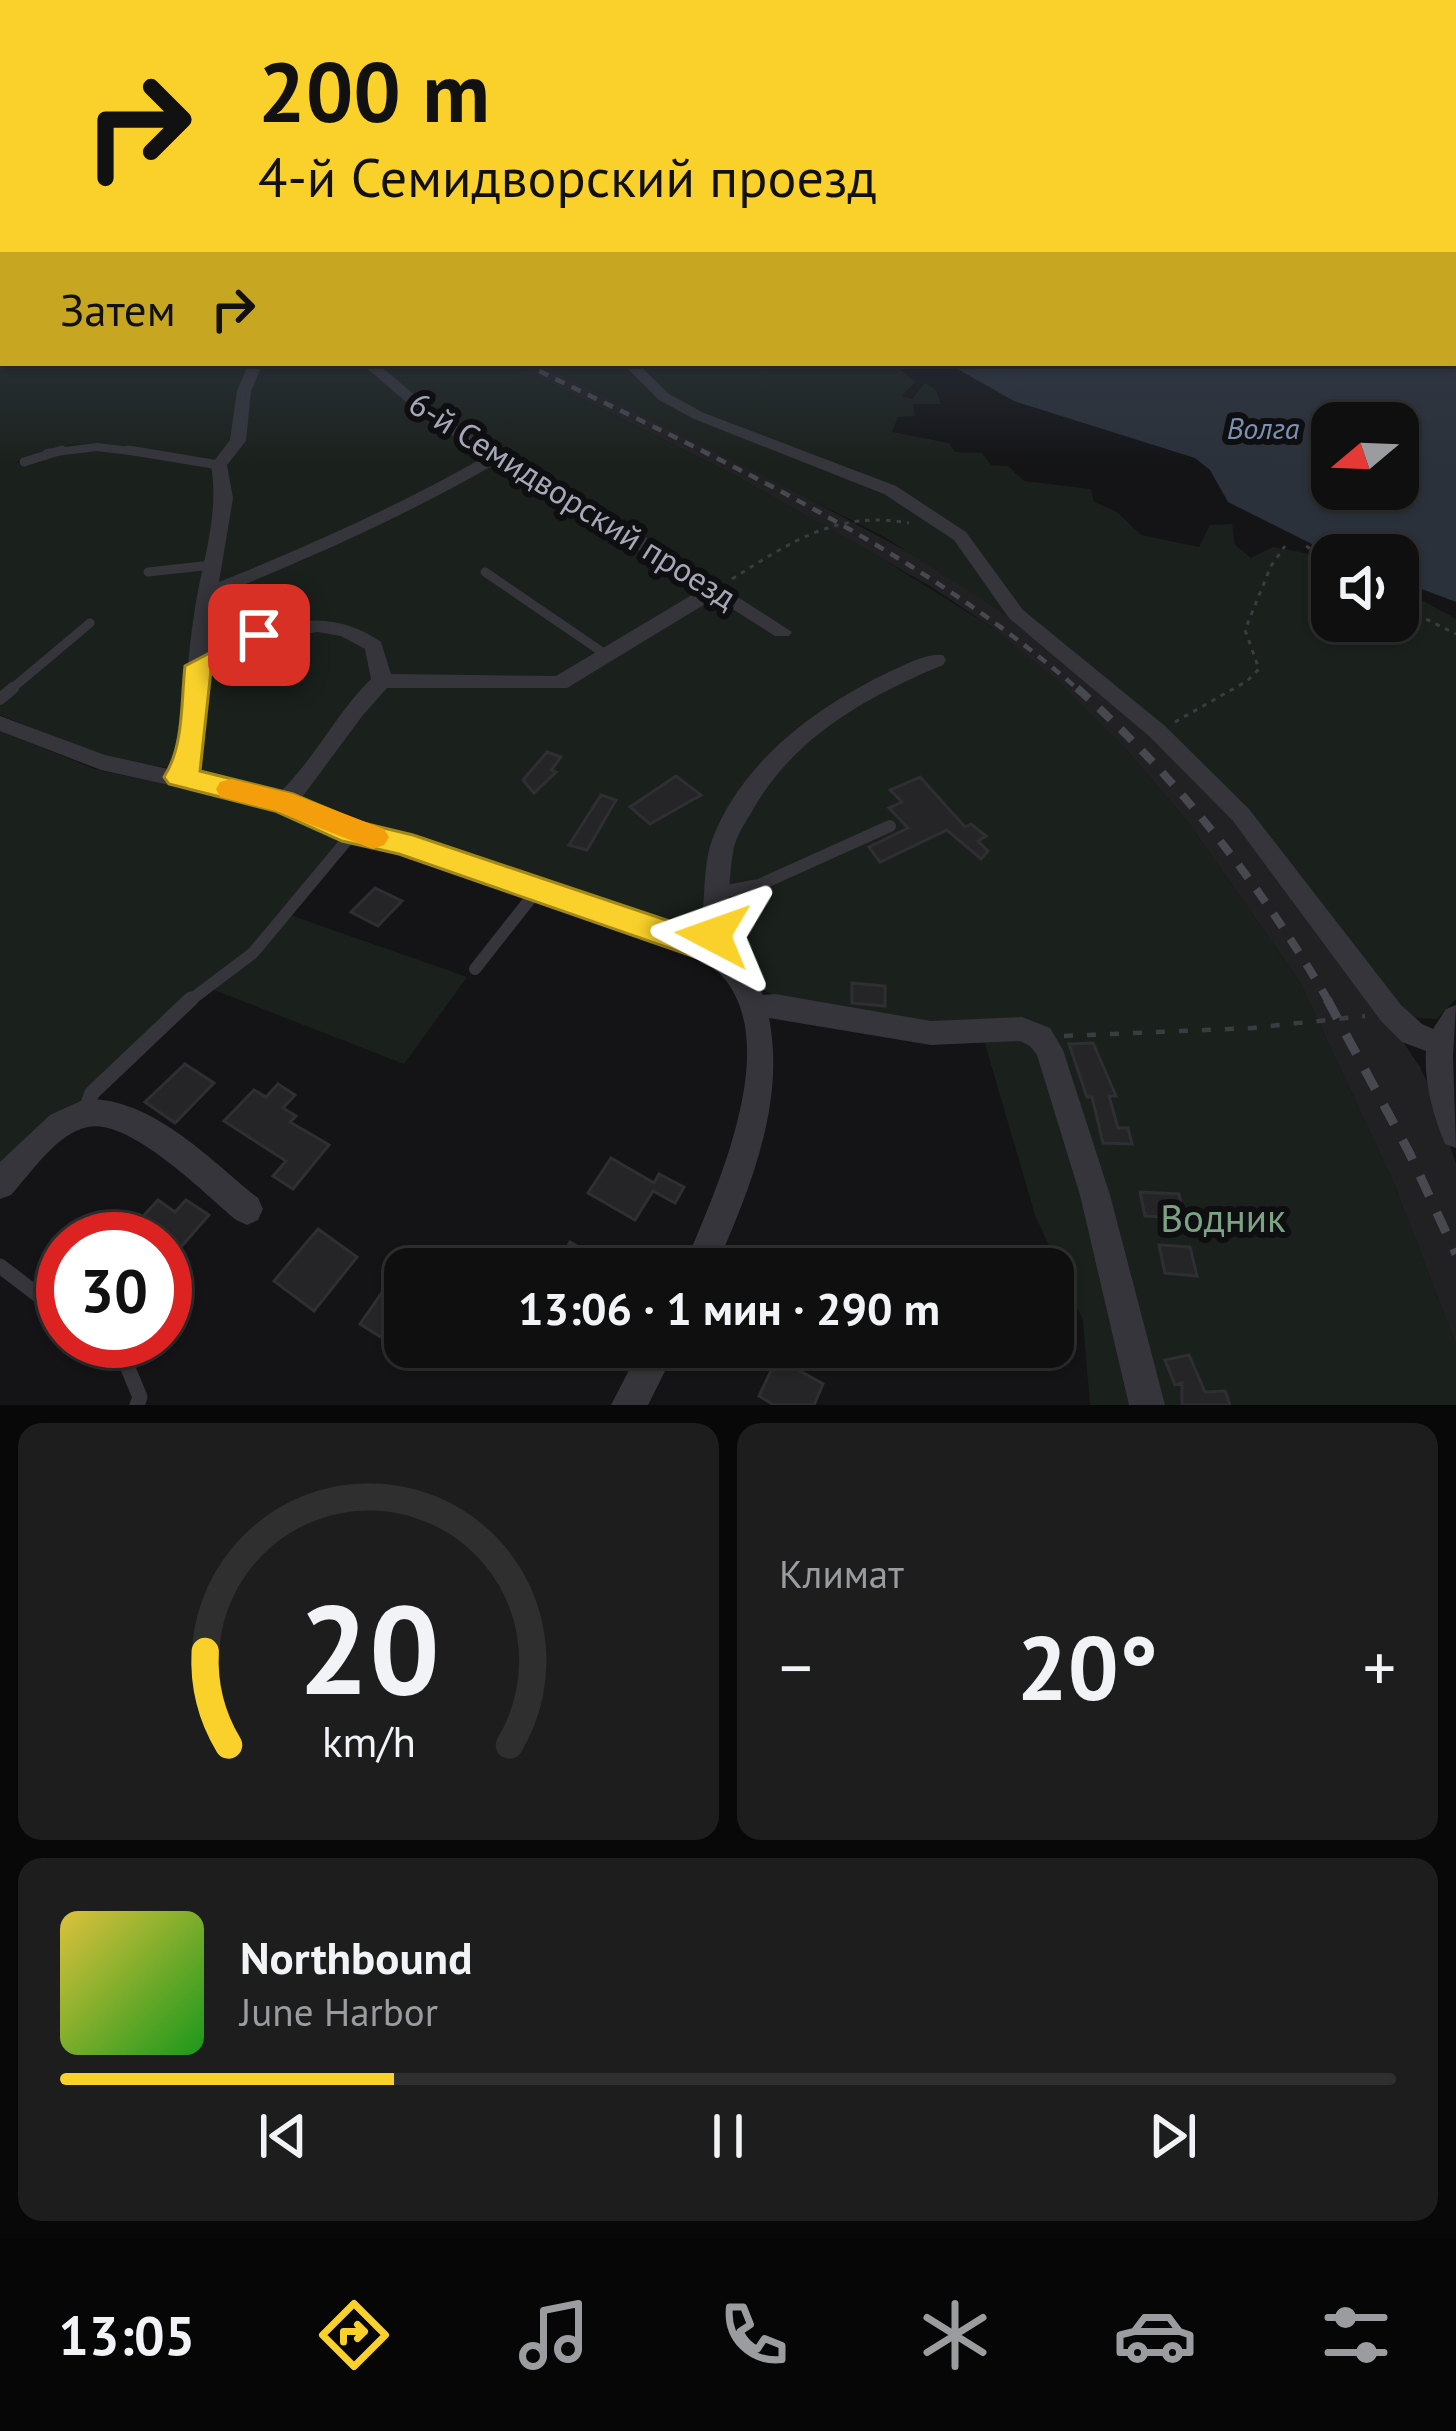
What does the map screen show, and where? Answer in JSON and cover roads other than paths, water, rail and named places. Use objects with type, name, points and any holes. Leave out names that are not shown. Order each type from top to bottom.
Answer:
[{"type":"street","points":[[179,777],[187,768],[193,734],[207,593],[225,498],[219,464],[238,441],[244,391],[255,366]]},
{"type":"street","name":"6-й Семидворский проезд","points":[[372,366],[433,418],[448,423],[494,458],[608,521],[782,632]]},
{"type":"street","points":[[632,366],[664,397],[699,416],[890,490],[960,536],[1016,614],[1157,731],[1241,815],[1391,1013],[1412,1033],[1439,1045]]},
{"type":"street","points":[[207,593],[307,553],[430,495],[494,458]]},
{"type":"street","points":[[283,802],[319,765],[368,693],[382,681],[560,683],[714,590]]},
{"type":"street","points":[[198,666],[259,635],[318,625],[370,641],[382,681]]},
{"type":"street","points":[[717,954],[722,845],[756,779],[784,746],[887,679],[935,660]]},
{"type":"street","points":[[0,723],[101,762],[283,802],[353,833],[402,843],[717,954],[753,1008],[762,1037],[763,1069],[745,1151],[707,1248]]},
{"type":"street","points":[[753,1008],[775,1006],[931,1033],[1022,1029],[1040,1037],[1049,1050],[1095,1195],[1147,1405]]},
{"type":"street","points":[[1456,1016],[1445,1027],[1439,1045],[1443,1089],[1456,1134]]},
{"type":"street","points":[[0,1184],[58,1126],[85,1112],[111,1111],[133,1122],[248,1209]]},
{"type":"street","points":[[629,1405],[649,1368]]},
{"type":"lane","points":[[24,462],[46,451],[85,444],[219,464]]},
{"type":"lane","points":[[148,572],[212,565]]},
{"type":"lane","points":[[485,572],[608,656]]},
{"type":"lane","points":[[0,699],[90,623]]},
{"type":"lane","points":[[721,892],[772,877],[861,833],[890,826]]},
{"type":"lane","points":[[85,1112],[92,1093],[178,1011],[253,953],[353,833]]},
{"type":"lane","points":[[475,969],[538,889]]},
{"type":"lane","points":[[0,1266],[36,1293]]},
{"type":"lane","points":[[128,1368],[140,1397],[137,1405]]},
{"type":"water","name":"Волга","points":[[952,366],[1456,366],[1456,602],[1419,588],[1419,534],[1311,534],[1311,544],[1228,502],[1210,470],[1195,458],[1014,401]]},
{"type":"railway","points":[[529,366],[741,471],[883,549],[1017,639],[1080,691]]},
{"type":"railway","points":[[1077,688],[1149,759],[1215,835],[1275,916],[1329,1002]]},
{"type":"railway","points":[[1327,999],[1409,1152],[1456,1254]]},
{"type":"park label","name":"Водник","points":[[1223,1218]]}]
